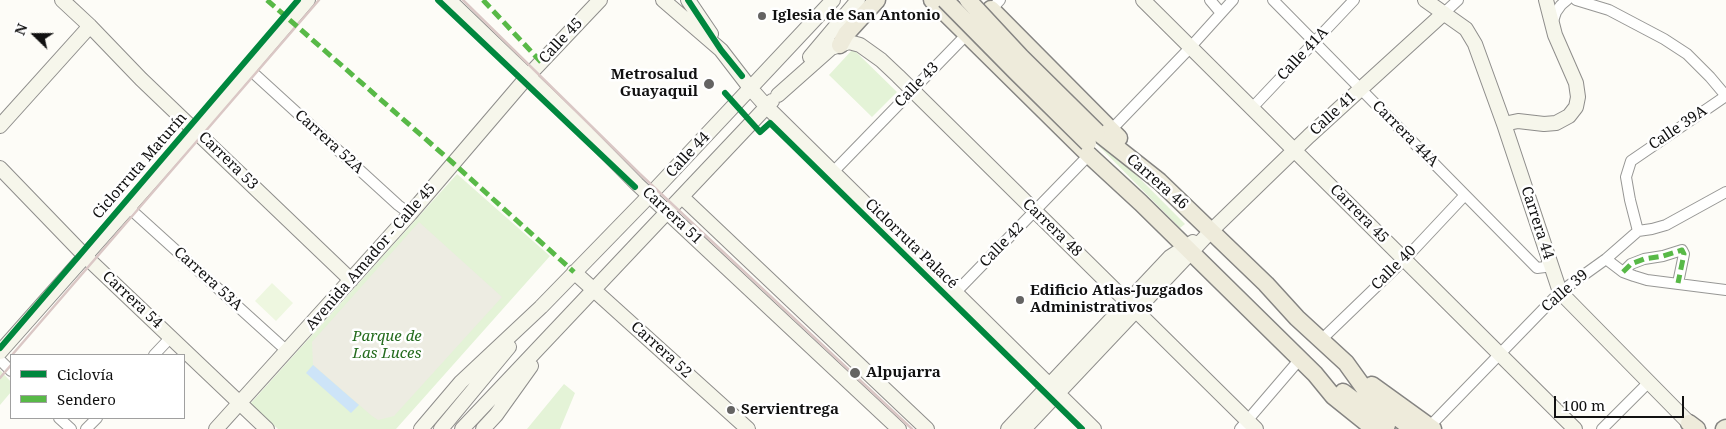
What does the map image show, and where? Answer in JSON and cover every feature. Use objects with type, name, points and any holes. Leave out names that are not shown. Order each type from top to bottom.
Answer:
[{"type":"main road","points":[[840,45],[846,34],[876,0]]},
{"type":"main road","name":"Carrera 46","points":[[932,0],[967,35],[1096,140],[1159,181],[1346,364],[1380,392],[1431,428]]},
{"type":"main road","name":"Carrera 46","points":[[945,0],[1016,72],[1096,140]]},
{"type":"main road","name":"Carrera 46","points":[[968,0],[1096,140],[1141,203],[1190,256],[1300,359],[1333,396],[1374,429]]},
{"type":"main road","points":[[996,5],[1096,140]]},
{"type":"main road","name":"Carrera 46","points":[[1346,364],[1369,395],[1399,427]]},
{"type":"main road","name":"Carrera 46","points":[[1315,374],[1399,427]]},
{"type":"street","name":"Carrera 53","points":[[62,0],[141,79],[351,280]]},
{"type":"street","points":[[0,352],[196,131],[308,0]]},
{"type":"street","name":"Carrera 51","points":[[449,0],[526,79],[899,429]]},
{"type":"street","name":"Calle 45","points":[[526,79],[600,0]]},
{"type":"street","points":[[663,0],[721,50]]},
{"type":"street","points":[[688,0],[721,50],[767,107],[1094,429]]},
{"type":"street","name":"Calle 44","points":[[421,429],[461,382],[541,307],[751,89],[833,0]]},
{"type":"street","name":"Calle 44","points":[[462,429],[562,324],[593,288],[767,107],[858,0]]},
{"type":"street","name":"Carrera 45","points":[[1143,0],[1575,429]]},
{"type":"street","points":[[1210,0],[1221,13]]},
{"type":"street","name":"Calle 42","points":[[956,292],[1034,211],[1096,140],[1191,47],[1233,0]]},
{"type":"street","name":"Carrera 44A","points":[[1273,0],[1537,268],[1545,267],[1549,259]]},
{"type":"street","name":"Calle 41A","points":[[1252,108],[1354,0]]},
{"type":"street","name":"Carrera 44","points":[[1425,0],[1466,29],[1475,44],[1560,292],[1693,426]]},
{"type":"street","name":"Calle 41","points":[[1008,429],[1053,389],[1131,307],[1170,256],[1190,256],[1211,231],[1295,150],[1458,0]]},
{"type":"street","points":[[1504,124],[1518,121],[1544,124],[1556,123],[1569,116],[1576,107],[1578,96],[1576,83],[1552,25],[1546,0]]},
{"type":"street","points":[[1552,25],[1556,12],[1567,0]]},
{"type":"street","points":[[1576,0],[1609,10],[1664,39],[1693,60],[1726,96]]},
{"type":"street","name":"Calle 43","points":[[834,171],[996,5]]},
{"type":"street","points":[[0,126],[90,26]]},
{"type":"street","name":"Carrera 48","points":[[840,45],[849,42],[860,45],[881,60],[1131,307],[1248,426]]},
{"type":"street","name":"Calle 44","points":[[778,95],[830,48],[840,45]]},
{"type":"street","name":"Carrera 52A","points":[[248,69],[410,214]]},
{"type":"street","name":"Avenida Amador - Calle 45","points":[[216,429],[410,214],[526,79]]},
{"type":"street","name":"Calle 39A","points":[[1638,231],[1626,177],[1631,161],[1726,96]]},
{"type":"street","name":"Carrera 54","points":[[0,168],[85,256],[267,429]]},
{"type":"street","name":"Calle 39","points":[[1431,428],[1560,292],[1606,259],[1638,231],[1666,224],[1726,192]]},
{"type":"street","name":"Calle 40","points":[[1321,340],[1405,259],[1465,195]]},
{"type":"street","name":"Carrera 51","points":[[682,197],[927,429]]},
{"type":"street","name":"Carrera 53A","points":[[128,207],[287,351]]},
{"type":"street","points":[[1623,272],[1631,264],[1644,259],[1682,250],[1684,254],[1678,283]]},
{"type":"street","points":[[1606,259],[1623,272],[1647,280],[1726,290]]},
{"type":"street","name":"Carrera 52","points":[[574,272],[748,429]]},
{"type":"street","name":"Calle 44","points":[[441,429],[541,307]]},
{"type":"street","name":"Calle 44","points":[[483,429],[496,422],[562,324]]},
{"type":"street","points":[[155,354],[171,337]]},
{"type":"street","points":[[1248,426],[1300,359]]},
{"type":"street","points":[[0,360],[10,370]]},
{"type":"street","points":[[1602,429],[1649,382]]},
{"type":"street","name":"Calle 41","points":[[1024,429],[1053,389]]},
{"type":"street","points":[[60,419],[71,429]]},
{"type":"street","points":[[86,429],[95,419]]},
{"type":"green space","points":[[997,35],[1185,224],[1180,228],[993,39]]},
{"type":"green space","points":[[853,49],[897,92],[872,117],[829,75]]},
{"type":"green space","name":"Parque de Las Luces","points":[[457,174],[550,256],[396,429],[278,429],[250,404]]},
{"type":"green space","points":[[272,283],[293,303],[276,321],[255,301]]},
{"type":"green space","points":[[0,370],[10,381],[10,393],[0,405]]},
{"type":"green space","points":[[564,384],[575,393],[560,429],[527,429]]},
{"type":"shaded area","name":"Parque de Las Luces","points":[[419,222],[502,297],[394,416],[378,420],[313,365],[312,342]]},
{"type":"water","points":[[313,365],[359,405],[351,413],[306,373]]},
{"type":"railway","points":[[13,354],[319,0]]},
{"type":"railway","points":[[463,0],[640,174],[912,429]]},
{"type":"railway","points":[[0,378],[10,366]]},
{"type":"marked path","points":[[267,0],[574,272]]},
{"type":"marked path","points":[[483,0],[541,62]]},
{"type":"marked path","points":[[1623,272],[1631,264],[1644,259],[1682,250],[1684,254],[1678,283]]},
{"type":"cycle path","name":"Ciclorruta Maturín","points":[[0,348],[298,0]]},
{"type":"cycle path","points":[[438,0],[635,187]]},
{"type":"cycle path","points":[[688,0],[721,50],[742,76]]},
{"type":"cycle path","name":"Ciclorruta Palacé","points":[[725,93],[760,132],[770,123],[1082,429]]},
{"type":"place","name":"Iglesia de San Antonio","points":[[762,16]]},
{"type":"place","name":"Metrosalud Guayaquil","points":[[709,84]]},
{"type":"place","name":"Edificio Atlas-Juzgados Administrativos","points":[[1020,300]]},
{"type":"place","name":"Alpujarra","points":[[855,373]]},
{"type":"place","name":"Servientrega","points":[[731,410]]}]
